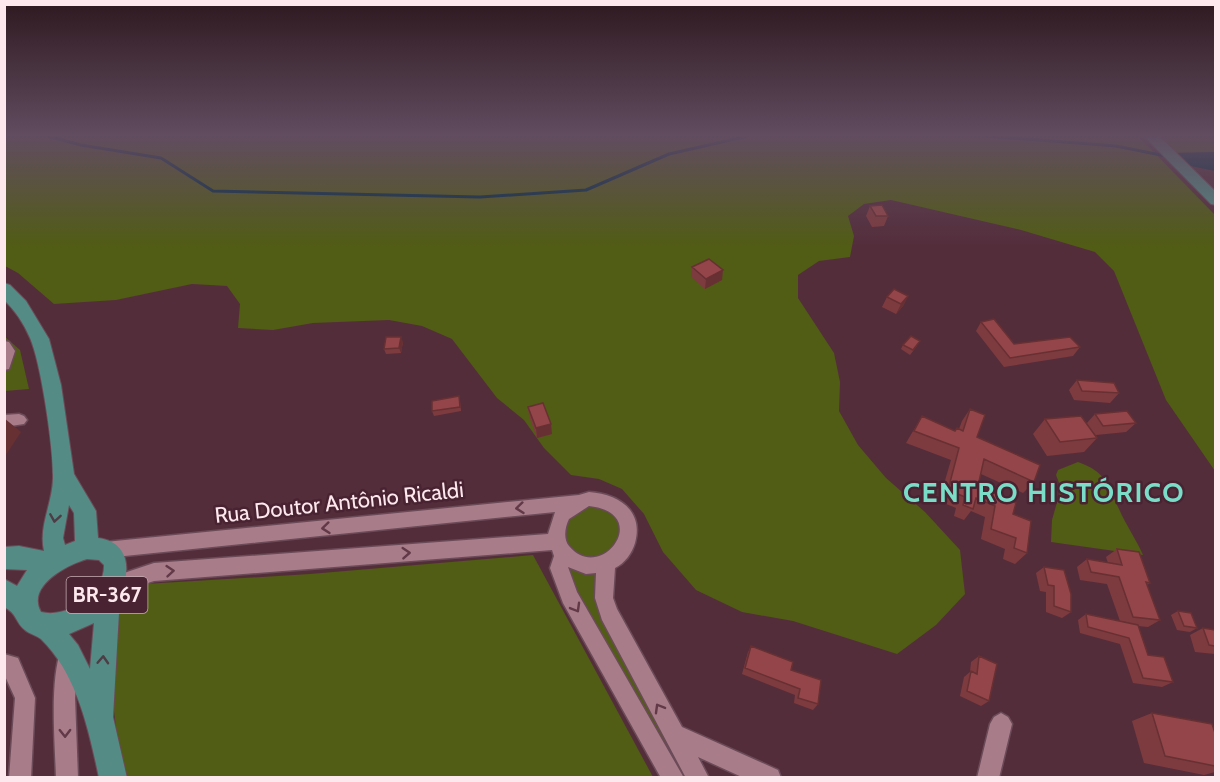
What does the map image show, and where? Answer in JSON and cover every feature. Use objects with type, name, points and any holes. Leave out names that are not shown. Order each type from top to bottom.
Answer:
[{"type":"main road","points":[[1186,172],[1215,201]]},
{"type":"main road","name":"BR-367","points":[[4,289],[20,305],[40,339],[51,385],[64,476],[52,538],[54,561]]},
{"type":"main road","name":"BR-367","points":[[64,476],[85,511],[96,549]]},
{"type":"main road","name":"BR-367","points":[[100,719],[110,590],[117,567],[111,554],[96,549],[54,561],[32,584],[25,604],[31,619],[46,626],[69,654],[100,719],[112,777]]},
{"type":"main road","points":[[4,558],[54,561]]},
{"type":"main road","points":[[4,590],[11,598],[25,604]]},
{"type":"main road","name":"BR-367","points":[[46,626],[72,621],[98,605],[110,590]]},
{"type":"street","points":[[4,346],[8,351],[4,365]]},
{"type":"street","points":[[110,590],[154,572],[560,548],[576,563],[585,566],[606,564],[625,550],[630,529],[627,519],[612,503],[589,499],[578,502],[561,516],[556,526],[560,548],[559,567],[566,588],[673,777]]},
{"type":"street","name":"Rua Doutor Antônio Ricaldi","points":[[96,549],[578,502]]},
{"type":"street","points":[[606,564],[604,598],[609,613],[698,777]]},
{"type":"street","points":[[67,777],[65,698],[69,654]]},
{"type":"street","points":[[4,664],[11,664],[25,698],[24,746],[20,777]]},
{"type":"street","points":[[988,777],[1001,724]]},
{"type":"street","points":[[675,735],[770,777]]},
{"type":"green space","points":[[4,172],[1174,172],[1215,215],[1215,471],[1166,400],[1114,271],[1095,252],[1021,230],[891,200],[864,204],[848,216],[854,236],[850,257],[819,261],[798,275],[798,298],[834,353],[840,382],[839,411],[858,445],[886,478],[925,512],[960,550],[965,594],[936,625],[897,654],[793,621],[742,612],[696,590],[663,552],[644,514],[622,489],[599,479],[571,475],[544,448],[524,420],[497,398],[452,339],[422,326],[389,320],[313,323],[273,330],[238,328],[240,304],[227,286],[192,284],[116,300],[54,304],[18,273],[5,266]]},
{"type":"green space","points":[[4,336],[20,350],[29,389],[5,391]]},
{"type":"green space","points":[[1078,462],[1095,470],[1105,480],[1143,555],[1051,542],[1052,520],[1061,488],[1056,475],[1058,470]]},
{"type":"green space","points":[[580,504],[606,505],[627,531],[604,561],[569,554],[559,528]]},
{"type":"green space","points":[[533,555],[653,777],[122,777],[106,645],[115,610],[128,585],[310,574]]},
{"type":"green space","points":[[569,569],[599,572],[691,777],[678,777],[578,602]]},
{"type":"building","points":[[882,205],[888,216],[876,216],[870,206]]},
{"type":"building","points":[[709,259],[723,270],[706,279],[692,267]]},
{"type":"building","points":[[894,289],[908,296],[901,304],[887,297]]},
{"type":"building","points":[[994,319],[1014,344],[1070,337],[1080,347],[1010,358],[981,322]]},
{"type":"building","points":[[911,336],[920,341],[913,350],[903,345]]},
{"type":"building","points":[[386,337],[401,337],[399,348],[384,349]]},
{"type":"building","points":[[1077,380],[1114,383],[1119,393],[1082,391]]},
{"type":"building","points":[[459,396],[460,407],[432,411],[432,401]]},
{"type":"building","points":[[543,403],[551,424],[536,428],[528,407]]},
{"type":"building","points":[[970,409],[985,415],[977,437],[1040,465],[1034,482],[984,459],[978,486],[1016,503],[1013,514],[1031,521],[1027,553],[1014,548],[1016,538],[991,529],[995,506],[976,498],[973,509],[963,505],[965,497],[948,490],[959,448],[914,431],[922,416],[955,431],[957,428],[963,431]]},
{"type":"building","points":[[1127,411],[1136,423],[1103,426],[1095,414]]},
{"type":"building","points":[[1081,416],[1097,438],[1060,442],[1045,419]]},
{"type":"building","points":[[1117,549],[1139,552],[1150,583],[1146,582],[1160,620],[1133,617],[1119,577],[1091,572],[1087,559],[1122,565]]},
{"type":"building","points":[[1044,567],[1064,570],[1071,594],[1071,612],[1054,606],[1054,586],[1048,585]]},
{"type":"building","points":[[1178,611],[1191,613],[1197,628],[1184,626]]},
{"type":"building","points":[[1086,614],[1138,625],[1148,655],[1164,657],[1173,682],[1143,678],[1129,638],[1088,627]]},
{"type":"building","points":[[1203,628],[1215,630],[1215,646],[1209,645]]},
{"type":"building","points":[[751,646],[793,662],[791,670],[821,680],[818,704],[798,698],[800,689],[745,668]]},
{"type":"building","points":[[979,656],[997,664],[989,701],[967,691],[971,671],[977,674]]},
{"type":"building","points":[[1152,713],[1212,724],[1215,733],[1215,766],[1165,756]]},
{"type":"waterway","points":[[184,172],[213,191],[480,197],[586,190],[626,172]]},
{"type":"district","name":"CENTRO HISTÓRICO","points":[[1044,492]]}]
